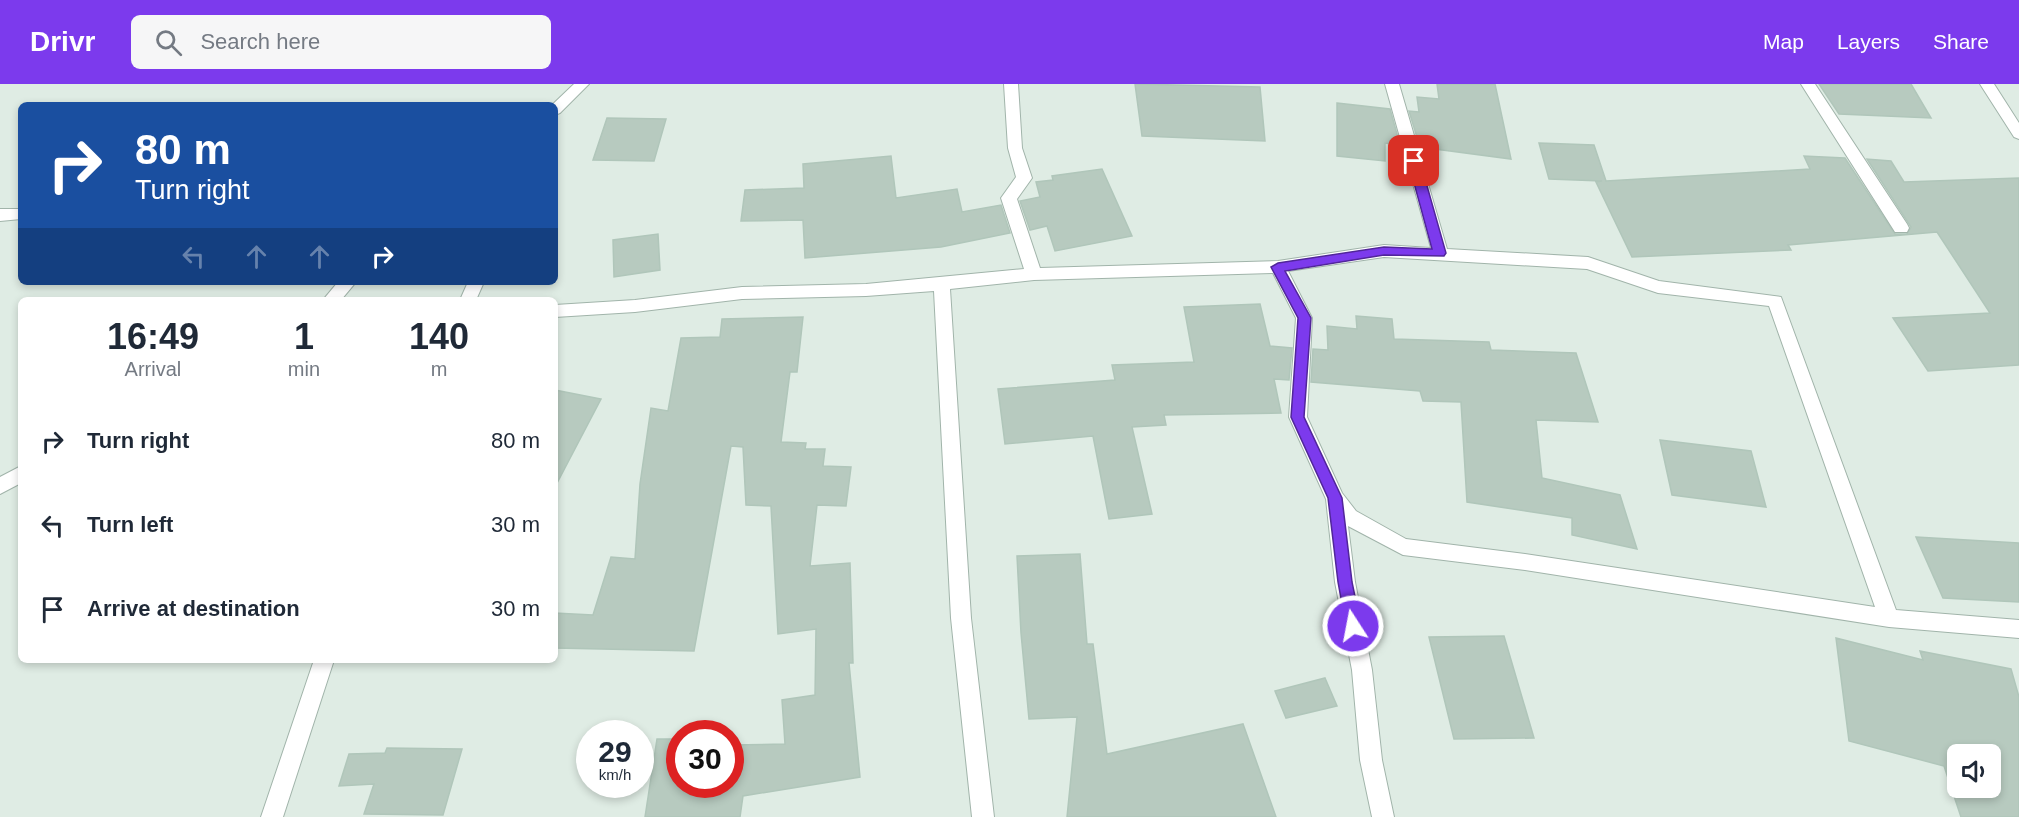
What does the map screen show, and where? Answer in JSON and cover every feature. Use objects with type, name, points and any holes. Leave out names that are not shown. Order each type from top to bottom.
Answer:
[{"type":"street","points":[[558,107],[582,84]]},
{"type":"street","points":[[1011,84],[1015,148],[1024,178],[1009,198],[1034,274]]},
{"type":"street","points":[[1392,84],[1440,253]]},
{"type":"street","points":[[1808,84],[1901,228]]},
{"type":"street","points":[[1987,84],[2019,134]]},
{"type":"street","points":[[0,215],[18,214]]},
{"type":"street","points":[[558,311],[635,306],[742,293],[866,290],[942,285],[1034,274],[1278,267],[1384,251],[1588,263],[1658,287],[1775,301],[1889,618]]},
{"type":"street","points":[[1278,267],[1304,318],[1298,417],[1335,498],[1349,517],[1403,547],[1537,564],[1889,618],[2019,629]]},
{"type":"street","points":[[333,297],[345,285]]},
{"type":"street","points":[[942,285],[962,634],[971,733],[983,817]]},
{"type":"street","points":[[0,486],[18,476]]},
{"type":"street","points":[[1335,498],[1345,582],[1362,670],[1371,760],[1383,817]]},
{"type":"street","points":[[272,817],[323,663]]},
{"type":"building","points":[[1135,84],[1260,87],[1265,141],[1142,136]]},
{"type":"building","points":[[1437,84],[1495,84],[1511,159],[1420,147],[1409,111],[1419,112],[1417,97],[1439,99]]},
{"type":"building","points":[[1819,84],[1911,84],[1931,118],[1839,114]]},
{"type":"building","points":[[1337,103],[1390,109],[1400,145],[1385,143],[1385,161],[1337,156]]},
{"type":"building","points":[[607,118],[666,119],[654,161],[593,160]]},
{"type":"building","points":[[1539,143],[1594,145],[1606,181],[1810,169],[1804,156],[1845,158],[1895,234],[1907,234],[1911,227],[1867,159],[1891,161],[1904,182],[2019,178],[2019,365],[1928,371],[1893,318],[1990,313],[1937,232],[1788,245],[1791,250],[1632,257],[1596,182],[1602,181],[1549,179]]},
{"type":"building","points":[[891,156],[896,198],[957,189],[962,212],[1001,205],[1010,233],[941,247],[805,258],[803,220],[741,221],[745,190],[804,188],[803,164]]},
{"type":"building","points":[[1102,169],[1132,236],[1055,251],[1047,226],[1030,230],[1020,201],[1040,197],[1036,182],[1053,180],[1052,176]]},
{"type":"building","points":[[658,234],[660,270],[614,277],[613,240]]},
{"type":"building","points":[[1260,304],[1270,346],[1292,348],[1289,380],[1274,379],[1281,413],[1164,415],[1166,425],[1132,427],[1152,514],[1109,519],[1093,436],[1005,444],[998,389],[1115,380],[1112,365],[1194,362],[1184,307]]},
{"type":"building","points":[[1356,316],[1392,319],[1394,339],[1489,342],[1491,350],[1576,353],[1598,422],[1536,420],[1542,478],[1620,495],[1637,549],[1572,535],[1572,518],[1467,502],[1461,402],[1423,401],[1420,391],[1311,382],[1313,349],[1328,350],[1327,326],[1357,329]]},
{"type":"building","points":[[803,317],[797,372],[790,372],[781,442],[806,443],[805,449],[825,449],[823,466],[851,467],[846,506],[817,505],[810,566],[850,563],[853,663],[849,663],[860,777],[744,796],[744,745],[785,744],[782,700],[815,695],[816,629],[778,634],[771,506],[746,505],[743,447],[731,446],[694,651],[558,648],[558,613],[593,615],[611,557],[635,559],[640,484],[651,408],[668,411],[681,338],[720,337],[722,319]]},
{"type":"building","points":[[558,391],[601,399],[558,481]]},
{"type":"building","points":[[1660,440],[1751,451],[1766,507],[1672,495]]},
{"type":"building","points":[[1916,537],[2019,543],[2019,602],[1943,598]]},
{"type":"building","points":[[1080,554],[1087,644],[1093,644],[1107,754],[1243,724],[1276,817],[1067,817],[1077,717],[1029,719],[1017,556]]},
{"type":"building","points":[[1504,636],[1534,738],[1454,739],[1429,637]]},
{"type":"building","points":[[1836,638],[1923,660],[1920,651],[2011,669],[2019,697],[2019,817],[1961,817],[1955,798],[2001,798],[2001,744],[1947,744],[1947,775],[1944,766],[1849,741]]},
{"type":"building","points":[[1325,678],[1337,706],[1286,718],[1275,691]]},
{"type":"building","points":[[657,739],[666,739],[666,798],[743,798],[740,817],[645,817],[648,798],[654,798],[654,758]]},
{"type":"building","points":[[387,748],[462,749],[443,815],[364,814],[374,784],[339,786],[349,754],[385,753]]},
{"type":"route","points":[[1353,626],[1335,498],[1298,417],[1304,318],[1278,267],[1384,251],[1440,253],[1414,161]]}]
